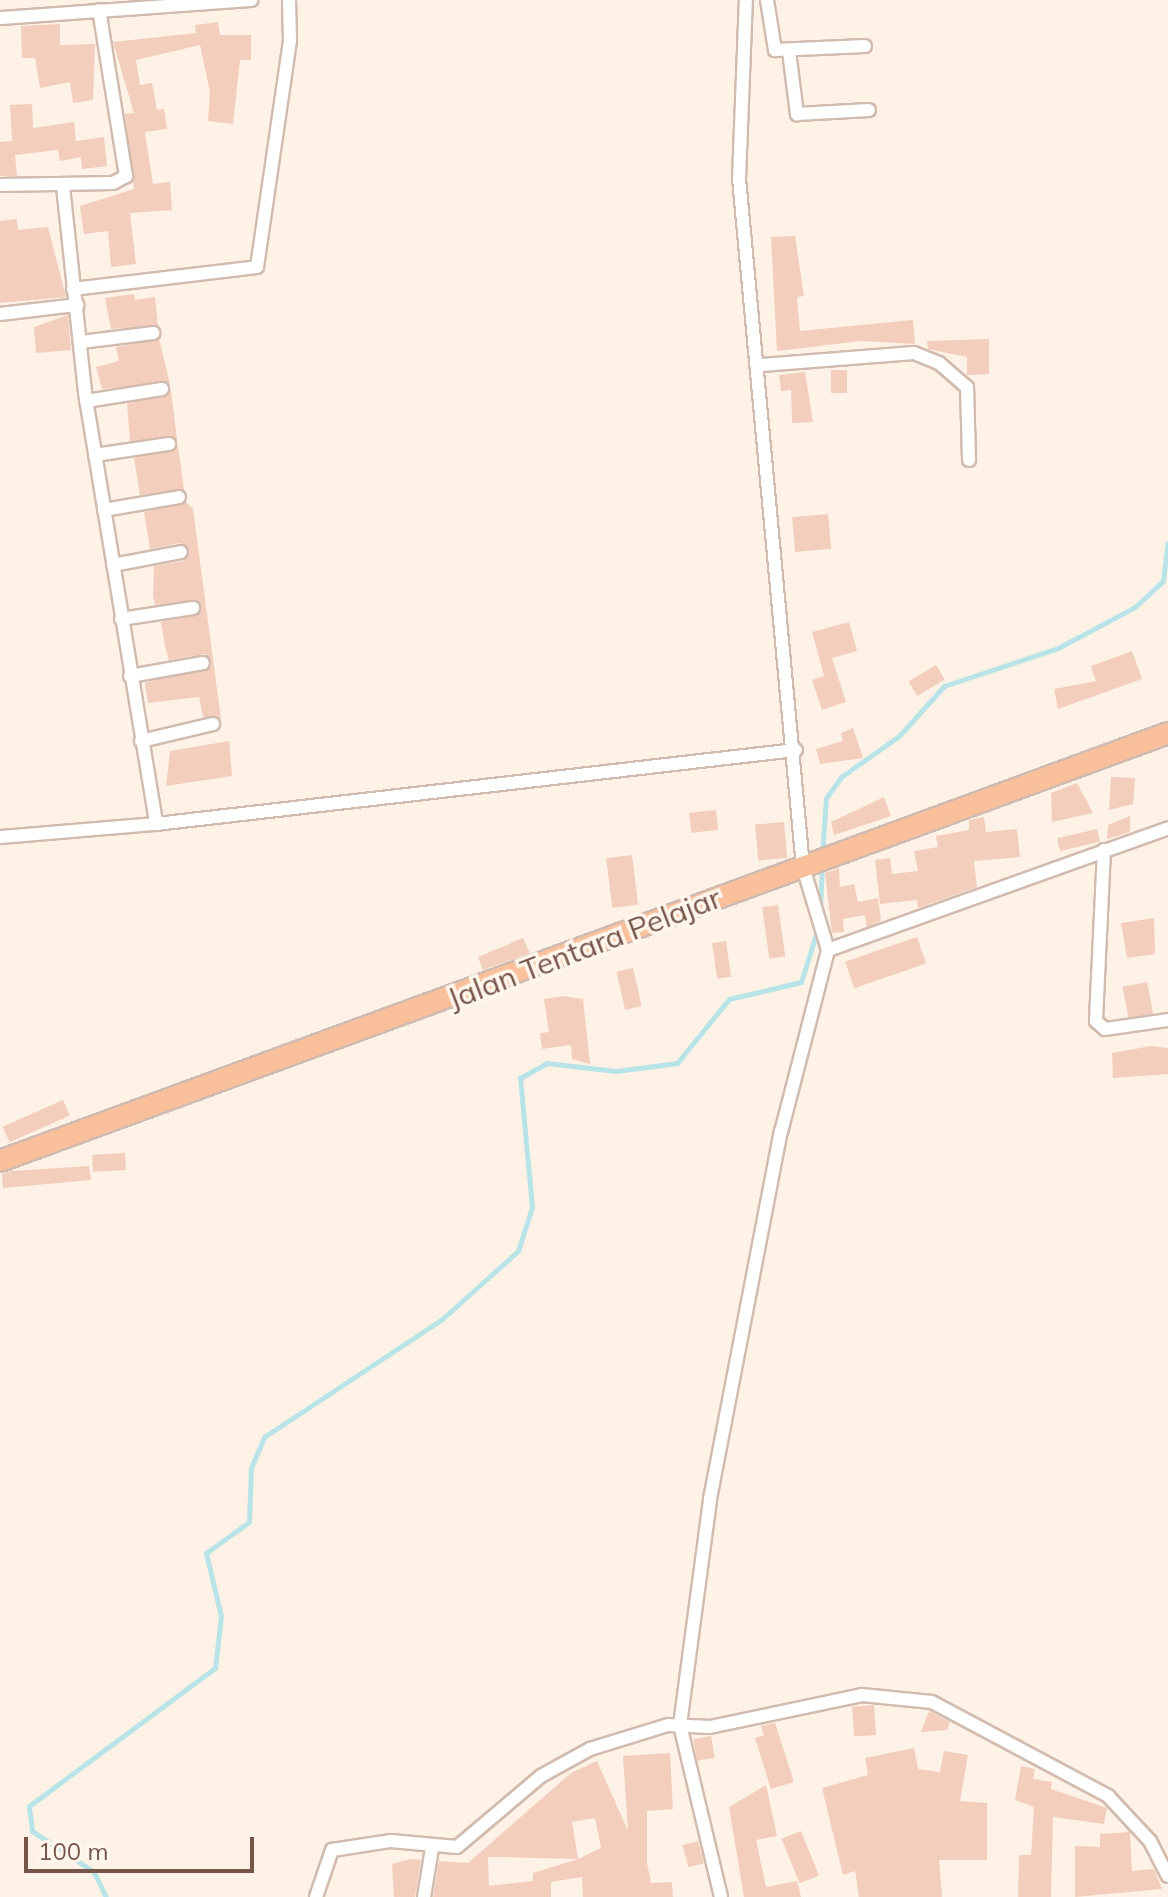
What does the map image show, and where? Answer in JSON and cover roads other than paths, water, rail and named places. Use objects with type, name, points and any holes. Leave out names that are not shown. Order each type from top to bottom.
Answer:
[{"type":"highway","name":"Jalan Tentara Pelajar","points":[[0,1161],[1168,733]]},
{"type":"street","points":[[0,18],[251,0]]},
{"type":"street","points":[[73,289],[257,267],[290,41],[289,0]]},
{"type":"street","points":[[721,1897],[680,1725],[710,1499],[781,1132],[825,946],[813,918],[807,865],[762,365],[739,179],[746,0]]},
{"type":"street","points":[[767,0],[770,41],[789,51],[865,46]]},
{"type":"street","points":[[0,185],[63,186],[126,176],[99,10]]},
{"type":"street","points":[[789,51],[797,114],[869,110]]},
{"type":"street","points":[[63,186],[86,401],[156,824]]},
{"type":"street","points":[[0,314],[77,305]]},
{"type":"street","points":[[81,342],[153,333]]},
{"type":"street","points":[[762,365],[914,353],[946,366],[967,387],[969,460]]},
{"type":"street","points":[[86,401],[162,389]]},
{"type":"street","points":[[95,455],[169,444]]},
{"type":"street","points":[[104,510],[179,497]]},
{"type":"street","points":[[113,565],[181,552]]},
{"type":"street","points":[[121,619],[193,608]]},
{"type":"street","points":[[130,676],[203,663]]},
{"type":"street","points":[[141,741],[213,724]]},
{"type":"street","points":[[0,837],[156,824],[796,750]]},
{"type":"street","points":[[825,946],[1168,828]]},
{"type":"street","points":[[1104,850],[1096,1021],[1105,1029],[1168,1020]]},
{"type":"street","points":[[316,1897],[332,1850],[391,1841],[432,1848],[457,1847],[541,1776],[590,1749],[680,1725],[710,1727],[862,1695],[932,1702],[1108,1796],[1144,1832],[1168,1876]]},
{"type":"street","points":[[424,1897],[432,1848]]},
{"type":"waterway","points":[[822,854],[826,798],[841,777],[899,736],[944,686],[1058,648],[1135,607],[1163,581],[1168,543]]},
{"type":"waterway","points":[[820,910],[822,864]]},
{"type":"waterway","points":[[106,1897],[94,1872],[32,1831],[29,1806],[215,1668],[221,1616],[206,1553],[249,1522],[251,1468],[264,1437],[441,1320],[518,1251],[532,1207],[520,1078],[547,1063],[616,1071],[677,1063],[729,999],[801,982],[817,931]]}]
